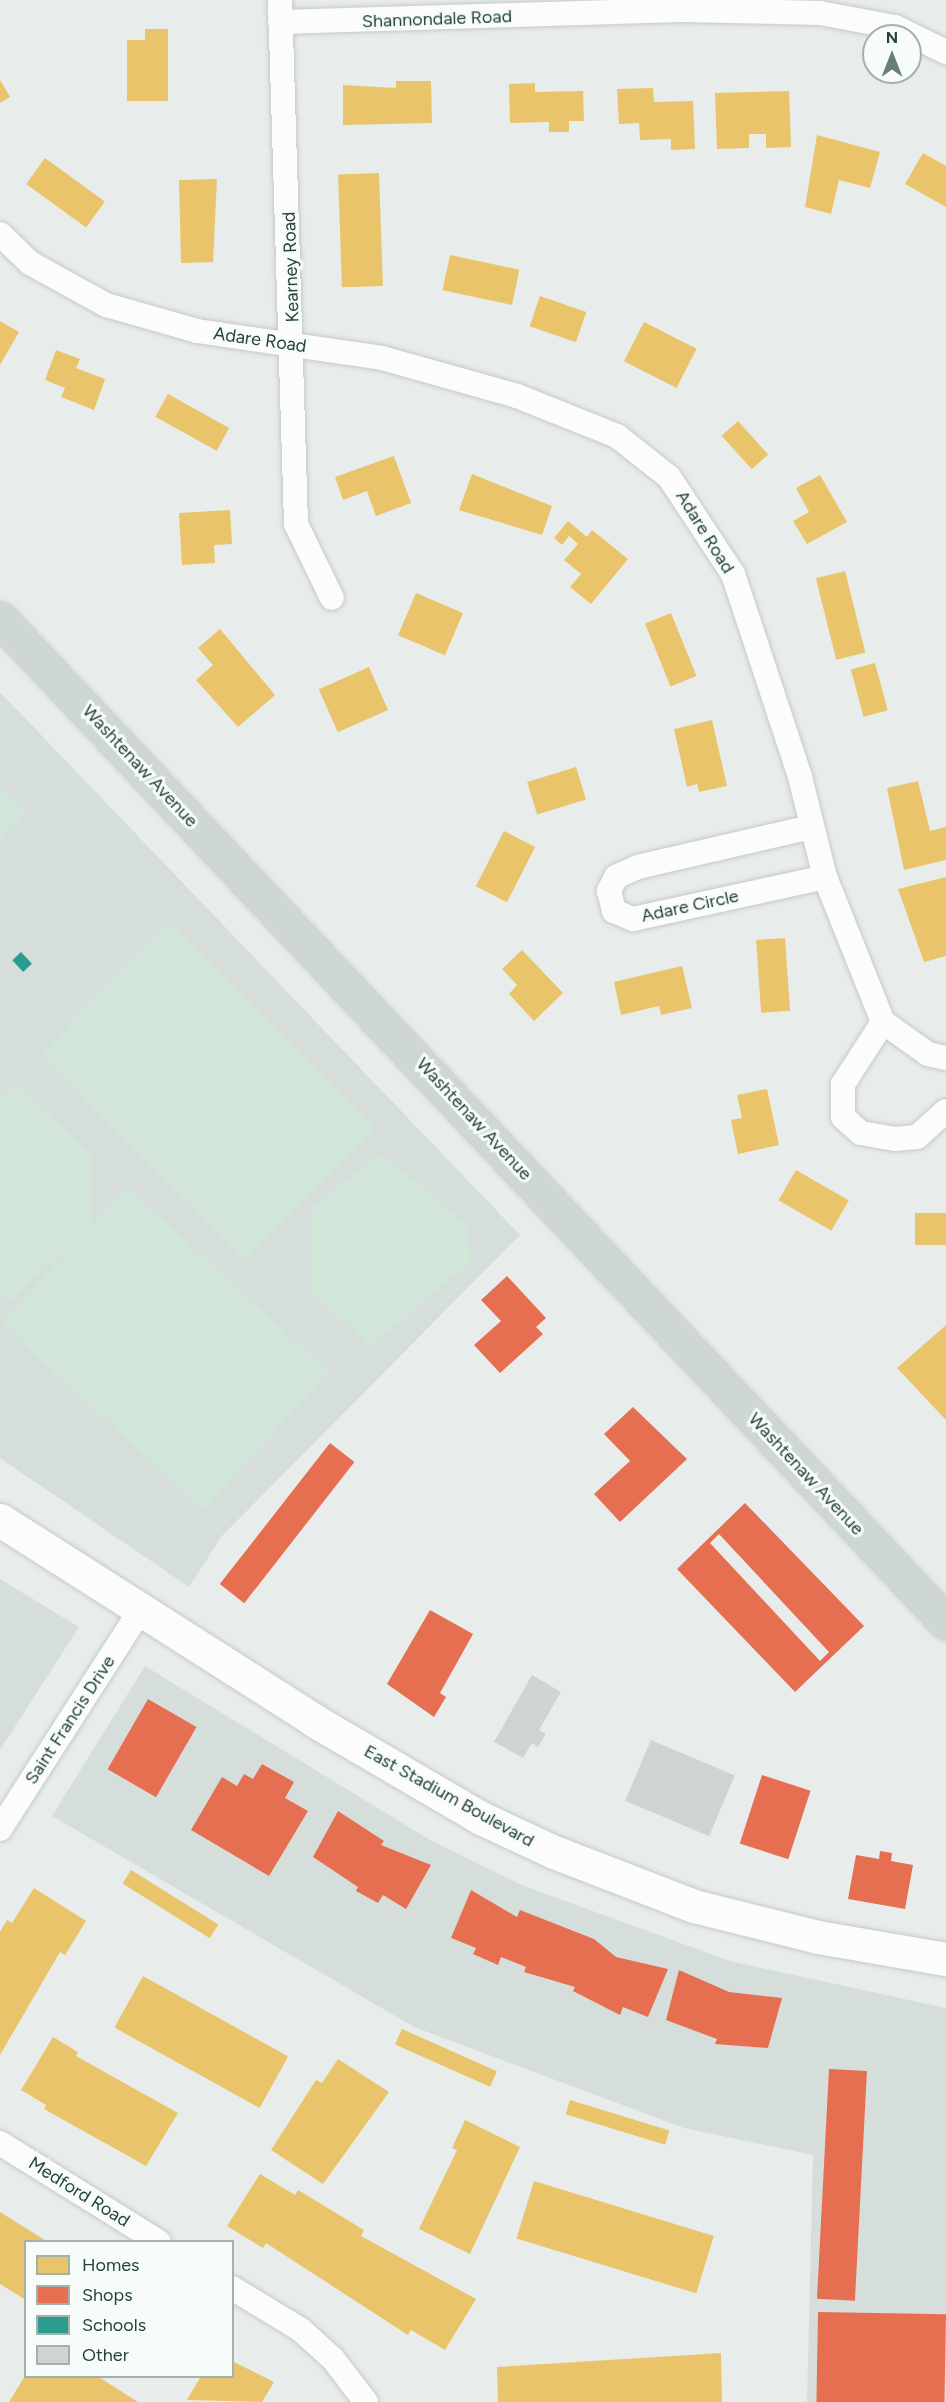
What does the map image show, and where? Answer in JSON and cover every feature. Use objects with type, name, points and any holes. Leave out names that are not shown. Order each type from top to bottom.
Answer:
[{"type":"main road","name":"Washtenaw Avenue","points":[[0,619],[946,1622]]},
{"type":"main road","name":"East Stadium Boulevard","points":[[0,1520],[116,1589],[140,1611],[417,1782],[554,1852],[694,1906],[818,1937],[946,1959]]},
{"type":"street","name":"Shannondale Road","points":[[280,11],[681,10],[820,13],[895,27],[946,52]]},
{"type":"street","name":"Kearney Road","points":[[280,11],[294,345],[296,524],[332,598]]},
{"type":"street","name":"Adare Road","points":[[0,234],[30,262],[106,305],[204,332],[382,358],[517,396],[617,436],[669,477],[733,574],[825,877],[883,1022]]},
{"type":"street","name":"Adare Circle","points":[[811,827],[638,867],[616,877],[609,891],[614,911],[633,919],[825,877]]},
{"type":"street","points":[[946,1058],[928,1054],[883,1022],[843,1084],[843,1117],[861,1133],[894,1139],[917,1137],[946,1111]]},
{"type":"street","name":"Saint Francis Drive","points":[[0,1829],[140,1611]]},
{"type":"street","name":"Medford Road","points":[[0,2143],[157,2240]]},
{"type":"street","points":[[234,2289],[301,2330],[333,2359],[366,2402]]},
{"type":"shaded area","points":[[0,692],[520,1235],[222,1536],[189,1587],[0,1458]]},
{"type":"shaded area","points":[[0,1579],[79,1627],[0,1750]]},
{"type":"shaded area","points":[[145,1666],[430,1840],[524,1886],[730,1961],[946,2008],[946,2402],[807,2402],[813,2155],[684,2128],[414,2027],[52,1816]]},
{"type":"green space","points":[[0,787],[27,815],[0,841]]},
{"type":"green space","points":[[170,924],[376,1130],[246,1260],[40,1054]]},
{"type":"green space","points":[[18,1085],[92,1155],[92,1224],[127,1187],[329,1372],[203,1509],[1,1324],[85,1232],[9,1302],[0,1293],[0,1100]]},
{"type":"green space","points":[[381,1153],[468,1226],[471,1261],[370,1347],[312,1292],[312,1207]]},
{"type":"building: Homes","points":[[145,29],[168,29],[168,101],[127,101],[127,40],[145,40]]},
{"type":"building: Homes","points":[[0,80],[10,97],[0,103]]},
{"type":"building: Homes","points":[[396,81],[431,81],[432,123],[343,125],[343,85],[396,88]]},
{"type":"building: Homes","points":[[535,83],[535,92],[583,91],[584,121],[569,121],[569,132],[549,132],[549,122],[510,123],[509,84]]},
{"type":"building: Homes","points":[[653,88],[654,102],[693,101],[695,149],[671,150],[671,139],[640,140],[639,123],[619,124],[617,89]]},
{"type":"building: Homes","points":[[789,91],[791,147],[766,148],[766,134],[749,134],[749,148],[717,149],[715,93]]},
{"type":"building: Homes","points":[[817,135],[880,152],[870,188],[839,180],[831,214],[805,207]]},
{"type":"building: Homes","points":[[923,153],[946,166],[946,207],[905,184]]},
{"type":"building: Homes","points":[[45,158],[105,201],[86,227],[26,184]]},
{"type":"building: Homes","points":[[379,173],[383,286],[342,287],[338,174]]},
{"type":"building: Homes","points":[[217,179],[213,262],[181,263],[179,180]]},
{"type":"building: Homes","points":[[450,255],[519,270],[512,305],[443,290]]},
{"type":"building: Homes","points":[[540,296],[586,312],[576,342],[530,326]]},
{"type":"building: Homes","points":[[0,321],[19,332],[0,365]]},
{"type":"building: Homes","points":[[644,322],[697,349],[677,388],[624,361]]},
{"type":"building: Homes","points":[[56,350],[80,359],[76,368],[105,379],[94,410],[61,397],[65,388],[45,380]]},
{"type":"building: Homes","points":[[168,394],[229,428],[217,451],[155,417]]},
{"type":"building: Homes","points":[[738,421],[768,454],[752,469],[722,436]]},
{"type":"building: Homes","points":[[394,456],[411,503],[376,516],[367,491],[343,500],[335,477]]},
{"type":"building: Homes","points":[[472,474],[552,506],[542,535],[459,510]]},
{"type":"building: Homes","points":[[820,475],[847,522],[807,544],[793,521],[809,512],[796,488]]},
{"type":"building: Homes","points":[[230,510],[232,544],[214,545],[215,563],[182,565],[179,513]]},
{"type":"building: Homes","points":[[568,521],[587,537],[592,530],[628,559],[591,604],[570,587],[581,574],[564,560],[578,544],[569,536],[562,545],[554,538]]},
{"type":"building: Homes","points":[[845,571],[865,653],[836,660],[816,578]]},
{"type":"building: Homes","points":[[416,593],[463,613],[445,655],[398,635]]},
{"type":"building: Homes","points":[[671,613],[696,676],[671,687],[645,623]]},
{"type":"building: Homes","points":[[220,629],[275,695],[238,727],[196,680],[213,665],[198,648]]},
{"type":"building: Homes","points":[[875,663],[888,710],[864,717],[851,669]]},
{"type":"building: Homes","points":[[369,667],[388,710],[338,732],[319,689]]},
{"type":"building: Homes","points":[[712,720],[727,786],[699,792],[697,784],[687,787],[674,729]]},
{"type":"building: Homes","points":[[576,767],[586,800],[537,814],[527,782]]},
{"type":"building: Homes","points":[[918,781],[930,831],[946,827],[946,860],[904,870],[887,788]]},
{"type":"building: Homes","points":[[504,831],[535,847],[507,902],[476,886]]},
{"type":"building: Homes","points":[[946,877],[946,956],[924,962],[898,889]]},
{"type":"building: Homes","points":[[785,938],[790,1011],[761,1013],[756,940]]},
{"type":"building: Homes","points":[[522,950],[563,993],[534,1021],[509,994],[517,985],[502,969]]},
{"type":"building: Homes","points":[[682,966],[692,1008],[661,1015],[659,1006],[621,1015],[614,982]]},
{"type":"building: Homes","points":[[767,1089],[779,1145],[738,1154],[731,1120],[742,1118],[737,1095]]},
{"type":"building: Homes","points":[[796,1170],[849,1200],[831,1231],[778,1200]]},
{"type":"building: Homes","points":[[915,1213],[946,1213],[946,1245],[915,1245]]},
{"type":"building: Homes","points":[[946,1325],[946,1420],[897,1368]]},
{"type":"building: Homes","points":[[131,1870],[218,1925],[210,1938],[123,1884]]},
{"type":"building: Homes","points":[[34,1888],[86,1921],[65,1955],[60,1952],[0,2055],[0,1932],[7,1920],[12,1923]]},
{"type":"building: Homes","points":[[143,1976],[288,2056],[260,2108],[114,2028]]},
{"type":"building: Homes","points":[[402,2029],[497,2071],[490,2087],[395,2045]]},
{"type":"building: Homes","points":[[53,2037],[78,2052],[76,2056],[178,2113],[146,2166],[44,2109],[46,2105],[21,2090]]},
{"type":"building: Homes","points":[[338,2059],[389,2092],[323,2184],[271,2150],[316,2080],[322,2083]]},
{"type":"building: Homes","points":[[570,2100],[669,2130],[665,2145],[566,2114]]},
{"type":"building: Homes","points":[[465,2120],[520,2147],[470,2254],[419,2229],[457,2150],[452,2148]]},
{"type":"building: Homes","points":[[260,2174],[295,2195],[298,2190],[364,2230],[361,2236],[476,2299],[445,2350],[411,2330],[408,2335],[266,2243],[263,2248],[227,2226]]},
{"type":"building: Homes","points":[[534,2181],[714,2236],[696,2293],[516,2238]]},
{"type":"building: Homes","points":[[0,2212],[45,2240],[24,2240],[24,2299],[0,2284]]},
{"type":"building: Homes","points":[[721,2353],[722,2402],[498,2402],[497,2367]]},
{"type":"building: Homes","points":[[234,2362],[274,2382],[262,2402],[187,2400],[200,2378],[234,2378]]},
{"type":"building: Homes","points":[[24,2378],[100,2378],[138,2402],[9,2402]]},
{"type":"building: Shops","points":[[507,1276],[546,1318],[536,1327],[543,1334],[500,1373],[474,1345],[501,1321],[481,1300]]},
{"type":"building: Shops","points":[[633,1407],[687,1459],[620,1522],[594,1494],[630,1461],[604,1434]]},
{"type":"building: Shops","points":[[330,1443],[354,1462],[244,1603],[220,1584]]},
{"type":"building: Shops","points":[[745,1503],[864,1626],[795,1692],[677,1569]],"holes":[[[719,1534],[829,1652],[820,1661],[710,1543]]]},
{"type":"building: Shops","points":[[430,1610],[473,1634],[440,1693],[446,1697],[434,1717],[387,1684]]},
{"type":"building: Shops","points":[[148,1699],[196,1727],[156,1797],[108,1769]]},
{"type":"building: Shops","points":[[262,1764],[294,1782],[285,1798],[308,1811],[269,1876],[191,1830],[222,1777],[237,1786],[244,1774],[253,1779]]},
{"type":"building: Shops","points":[[762,1775],[811,1791],[788,1859],[740,1843]]},
{"type":"building: Shops","points":[[338,1811],[384,1841],[381,1845],[431,1865],[406,1909],[383,1895],[378,1903],[356,1891],[358,1887],[313,1857]]},
{"type":"building: Shops","points":[[880,1851],[892,1853],[891,1861],[913,1865],[905,1909],[848,1899],[856,1855],[879,1859]]},
{"type":"building: Shops","points":[[471,1890],[517,1917],[520,1910],[594,1939],[616,1957],[668,1969],[648,2017],[623,2007],[620,2015],[573,1991],[575,1987],[524,1972],[526,1967],[501,1957],[498,1965],[473,1954],[476,1948],[451,1938]]},
{"type":"building: Shops","points":[[679,1970],[729,1992],[782,1998],[768,2048],[715,2044],[717,2039],[666,2020]]},
{"type":"building: Shops","points":[[829,2069],[867,2071],[855,2301],[817,2299]]},
{"type":"building: Shops","points":[[818,2312],[946,2314],[944,2402],[816,2402]]},
{"type":"building: Schools","points":[[21,952],[32,964],[23,972],[12,960]]},
{"type":"building: Other","points":[[532,1675],[561,1692],[539,1730],[546,1734],[538,1747],[532,1743],[523,1758],[494,1742]]},
{"type":"building: Other","points":[[651,1740],[735,1776],[709,1836],[625,1801]]}]
